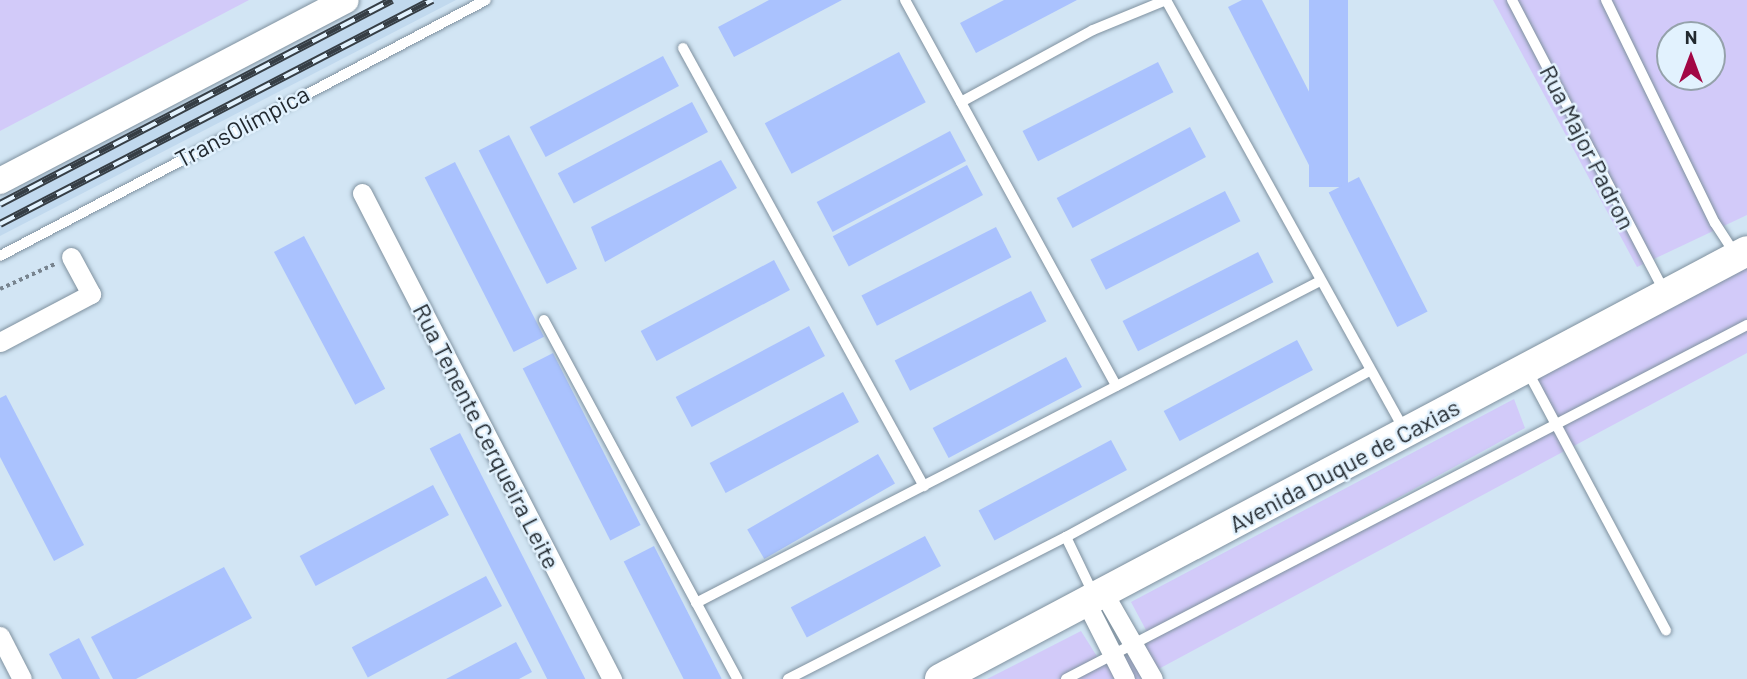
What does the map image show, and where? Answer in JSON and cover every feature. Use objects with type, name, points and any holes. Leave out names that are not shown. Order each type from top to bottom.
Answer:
[{"type":"main road","name":"Avenida Duque de Caxias","points":[[940,679],[1666,294],[1744,260]]},
{"type":"street","points":[[0,181],[346,0]]},
{"type":"street","name":"Rua Tenente Cerqueira Leite","points":[[362,193],[612,679]]},
{"type":"street","points":[[0,342],[91,294],[71,257]]},
{"type":"street","points":[[1095,597],[1134,644],[1153,679]]},
{"type":"street","points":[[1095,597],[1112,655],[1125,679]]},
{"type":"street","points":[[0,636],[22,679]]},
{"type":"lane","name":"TransOlímpica","points":[[0,256],[486,0]]},
{"type":"lane","points":[[905,0],[1116,386]]},
{"type":"lane","points":[[961,102],[1093,30],[1166,0],[1369,371],[1406,433]]},
{"type":"lane","name":"Rua Major Padron","points":[[1512,0],[1666,294]]},
{"type":"lane","points":[[1606,0],[1715,223],[1744,260]]},
{"type":"lane","points":[[682,48],[924,486]]},
{"type":"lane","points":[[696,603],[1320,281]]},
{"type":"lane","points":[[544,320],[737,679]]},
{"type":"lane","points":[[1066,679],[1747,325]]},
{"type":"lane","points":[[1527,368],[1666,630]]},
{"type":"lane","points":[[788,679],[1066,537],[1369,371]]},
{"type":"lane","points":[[1066,537],[1095,597]]},
{"type":"path","points":[[0,289],[71,257]]},
{"type":"shaded area","points":[[0,0],[249,0],[0,131]]},
{"type":"shaded area","points":[[383,0],[456,0],[0,236],[0,198]]},
{"type":"shaded area","points":[[1493,0],[1747,0],[1747,215],[1637,267]]},
{"type":"shaded area","points":[[1747,255],[1747,353],[1140,679],[987,679],[1081,631],[1098,658],[1147,632],[1131,602],[1514,399],[1525,428],[1274,566],[1555,424],[1527,368]]},
{"type":"building","points":[[769,0],[842,0],[734,57],[718,27]]},
{"type":"building","points":[[1004,0],[1077,0],[976,53],[960,23]]},
{"type":"building","points":[[1242,0],[1262,0],[1343,158],[1313,173],[1228,7]]},
{"type":"building","points":[[1309,0],[1348,0],[1348,187],[1309,187]]},
{"type":"building","points":[[899,52],[926,102],[792,174],[765,123]]},
{"type":"building","points":[[663,56],[679,86],[546,157],[530,127]]},
{"type":"building","points":[[1158,62],[1173,92],[1038,161],[1023,131]]},
{"type":"building","points":[[692,102],[708,132],[574,203],[558,173]]},
{"type":"building","points":[[1190,127],[1206,157],[1073,228],[1057,198]]},
{"type":"building","points":[[950,131],[966,161],[833,232],[817,202]]},
{"type":"building","points":[[509,135],[577,269],[547,284],[479,150]]},
{"type":"building","points":[[721,160],[737,188],[605,262],[591,227]]},
{"type":"building","points":[[455,162],[544,337],[514,352],[425,177]]},
{"type":"building","points":[[967,165],[983,195],[849,266],[833,236]]},
{"type":"building","points":[[1359,177],[1428,312],[1397,327],[1329,192]]},
{"type":"building","points":[[1225,191],[1240,221],[1106,290],[1090,260]]},
{"type":"building","points":[[996,227],[1011,257],[877,326],[861,296]]},
{"type":"building","points":[[304,236],[385,389],[355,405],[274,252]]},
{"type":"building","points":[[1258,252],[1273,282],[1138,351],[1123,321]]},
{"type":"building","points":[[774,260],[790,290],[657,361],[641,331]]},
{"type":"building","points":[[1031,291],[1046,321],[910,391],[895,360]]},
{"type":"building","points":[[809,326],[825,356],[692,427],[676,397]]},
{"type":"building","points":[[1297,340],[1313,370],[1180,441],[1164,411]]},
{"type":"building","points":[[553,353],[641,525],[610,540],[523,368]]},
{"type":"building","points":[[1066,357],[1082,387],[949,458],[933,428]]},
{"type":"building","points":[[843,392],[859,422],[726,493],[710,463]]},
{"type":"building","points":[[6,395],[84,545],[54,561],[0,457],[0,398]]},
{"type":"building","points":[[460,433],[585,679],[547,679],[430,448]]},
{"type":"building","points":[[1111,440],[1127,470],[995,540],[979,510]]},
{"type":"building","points":[[878,454],[895,483],[764,559],[747,530]]},
{"type":"building","points":[[433,485],[449,515],[316,586],[300,556]]},
{"type":"building","points":[[925,536],[941,566],[807,637],[791,607]]},
{"type":"building","points":[[654,546],[722,679],[684,679],[624,561]]},
{"type":"building","points":[[224,567],[252,618],[136,679],[113,679],[91,637]]},
{"type":"building","points":[[486,576],[502,606],[368,677],[352,647]]},
{"type":"building","points":[[79,638],[100,679],[62,679],[49,654]]},
{"type":"building","points":[[516,642],[532,672],[519,679],[446,679]]},
{"type":"railway","points":[[0,204],[392,0]]},
{"type":"railway","points":[[0,224],[432,0]]}]
